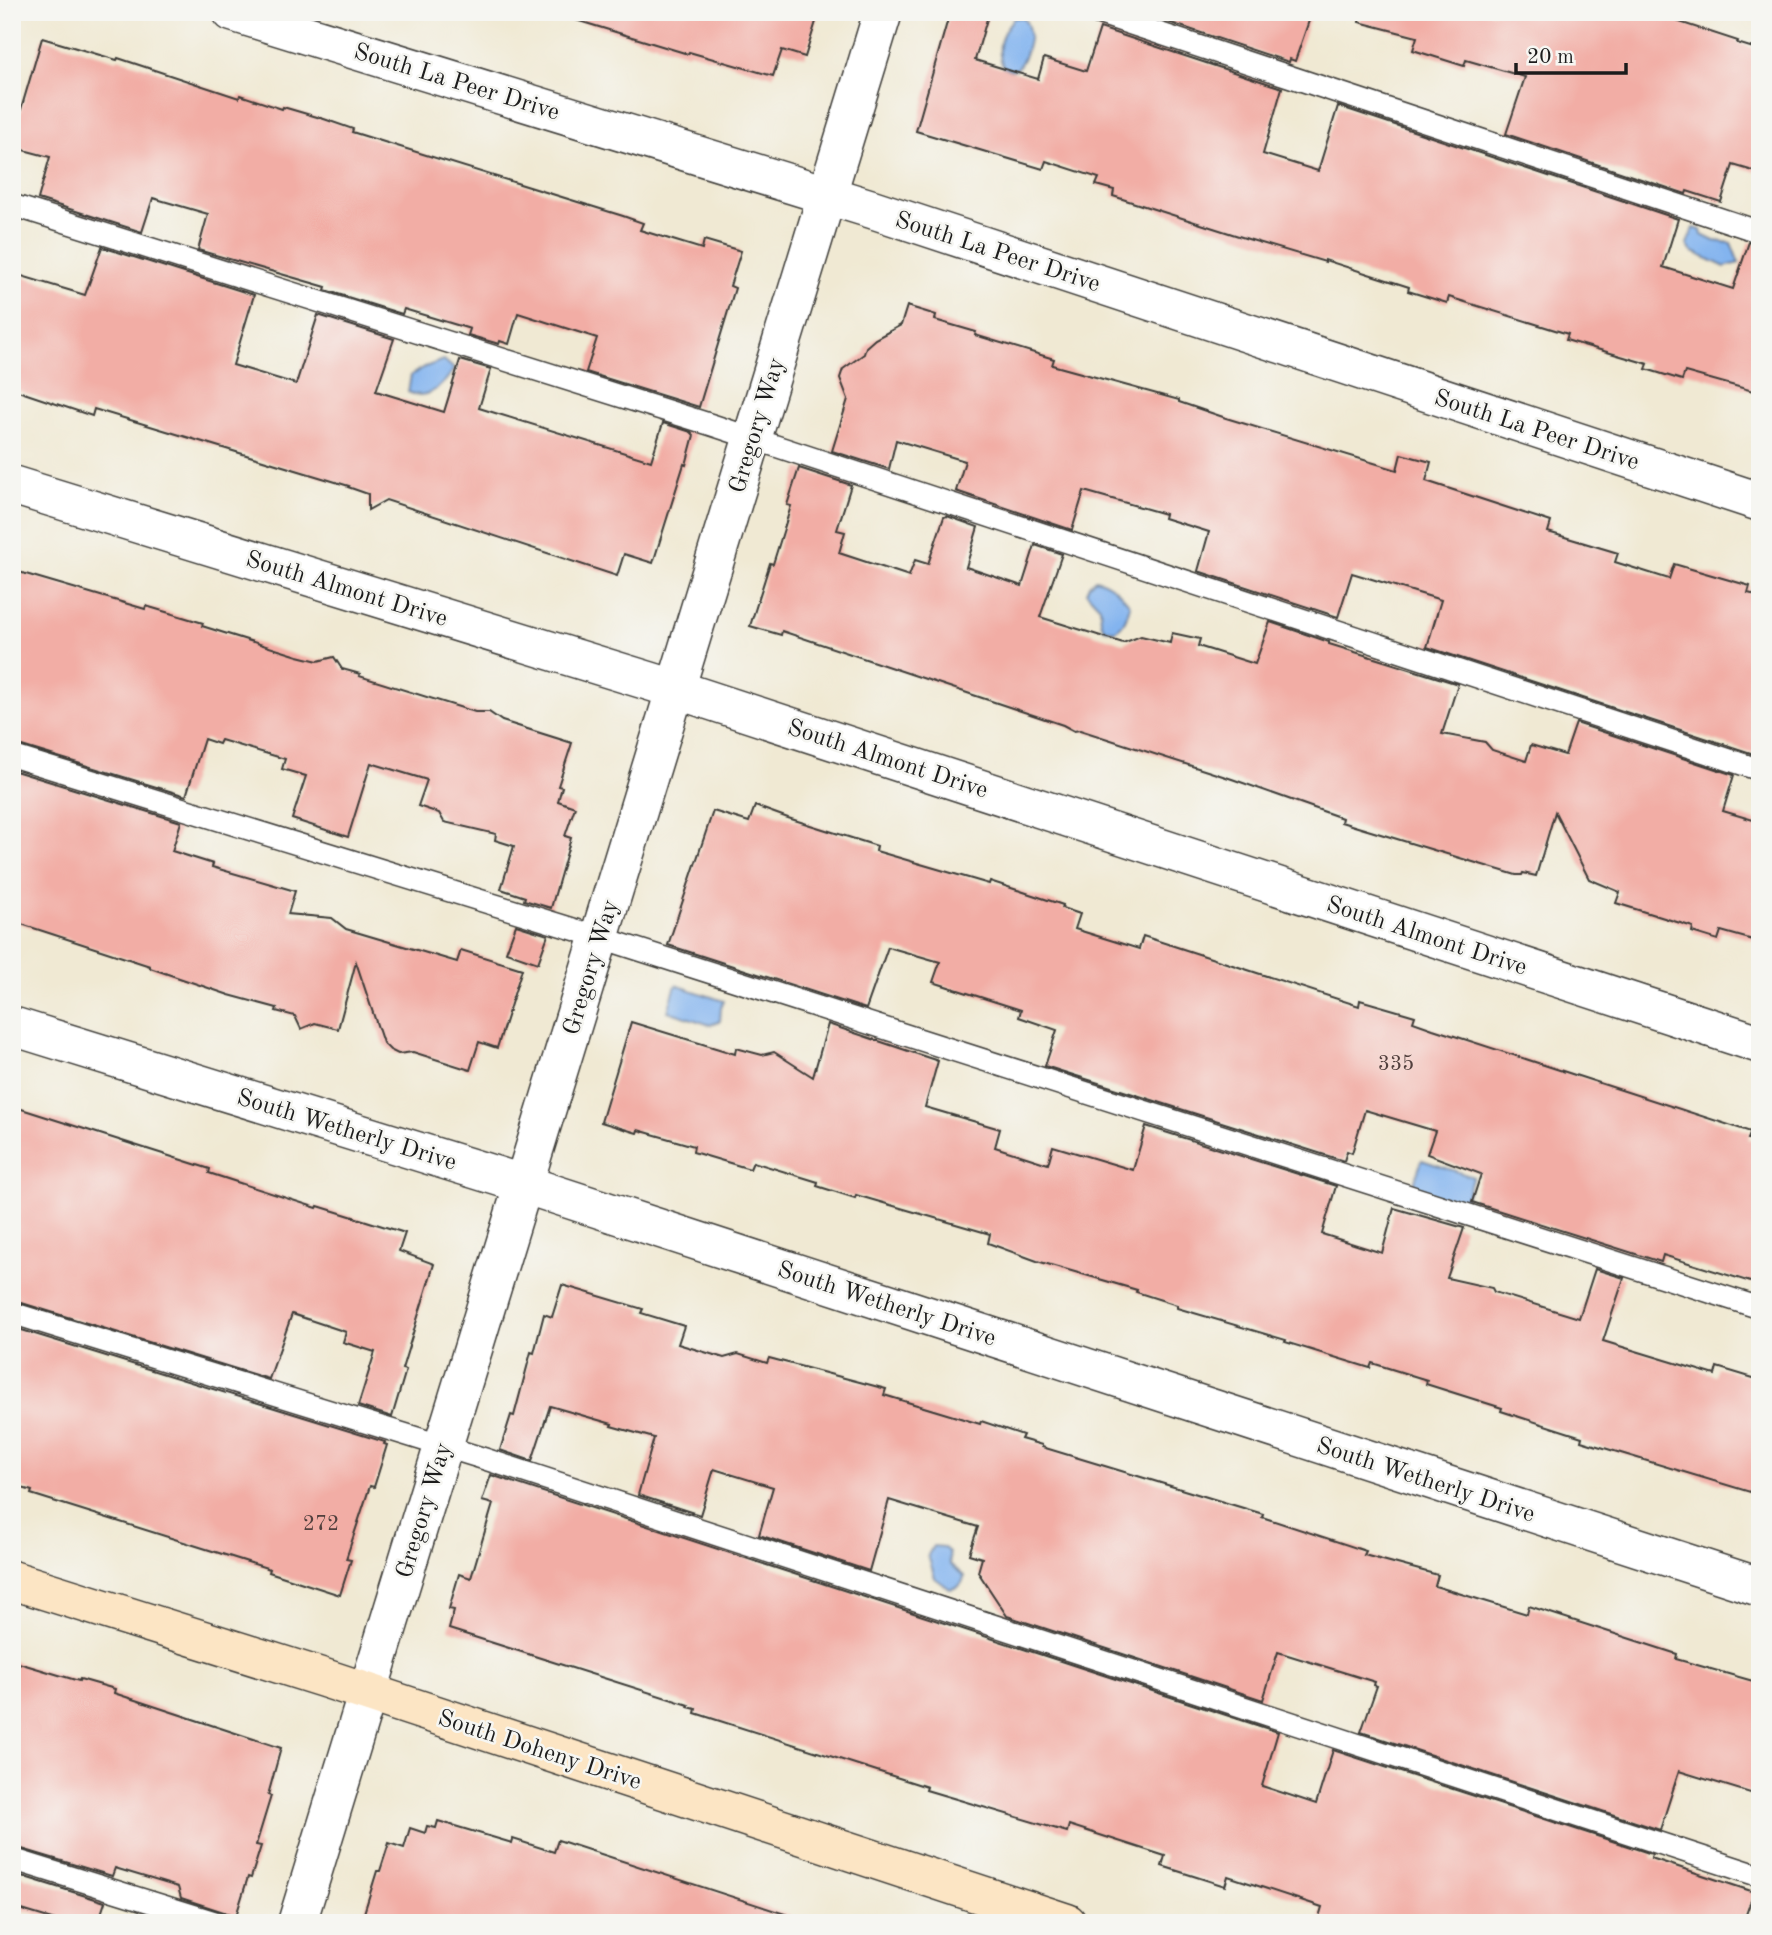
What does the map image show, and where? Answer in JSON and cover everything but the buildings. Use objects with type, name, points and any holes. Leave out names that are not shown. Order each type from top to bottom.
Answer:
[{"type":"street","name":"South La Peer Drive","points":[[232,12],[827,195],[1760,502]]},
{"type":"street","name":"Gregory Way","points":[[297,1923],[883,12]]},
{"type":"street","name":"South Almont Drive","points":[[12,485],[675,689],[1760,1044]]},
{"type":"street","name":"South Wetherly Drive","points":[[12,1026],[523,1184],[1760,1587]]},
{"type":"street","name":"South Doheny Drive","points":[[12,1580],[367,1692],[1067,1923]]},
{"type":"lane","points":[[1095,12],[1760,232]]},
{"type":"lane","points":[[12,205],[752,439],[1760,770]]},
{"type":"lane","points":[[12,756],[599,937],[1760,1308]]},
{"type":"lane","points":[[12,1313],[443,1447],[1760,1876]]},
{"type":"lane","points":[[12,1859],[218,1923]]},
{"type":"water","points":[[1022,17],[1029,29],[1028,43],[1017,69],[1010,70],[1003,67],[1001,41],[1005,29],[1014,18]]},
{"type":"water","points":[[1694,228],[1701,230],[1702,235],[1714,241],[1731,243],[1739,263],[1725,267],[1691,251],[1687,244]]},
{"type":"water","points":[[444,360],[454,369],[440,386],[422,395],[408,392],[411,375]]},
{"type":"water","points":[[1095,579],[1115,589],[1130,605],[1127,617],[1114,631],[1104,628],[1100,607],[1086,592]]},
{"type":"water","points":[[676,985],[724,1001],[720,1021],[710,1025],[668,1011]]},
{"type":"water","points":[[1422,1160],[1473,1177],[1463,1205],[1412,1188]]},
{"type":"water","points":[[933,1546],[943,1547],[949,1552],[950,1564],[964,1576],[963,1582],[958,1586],[950,1589],[935,1578],[928,1555]]}]
